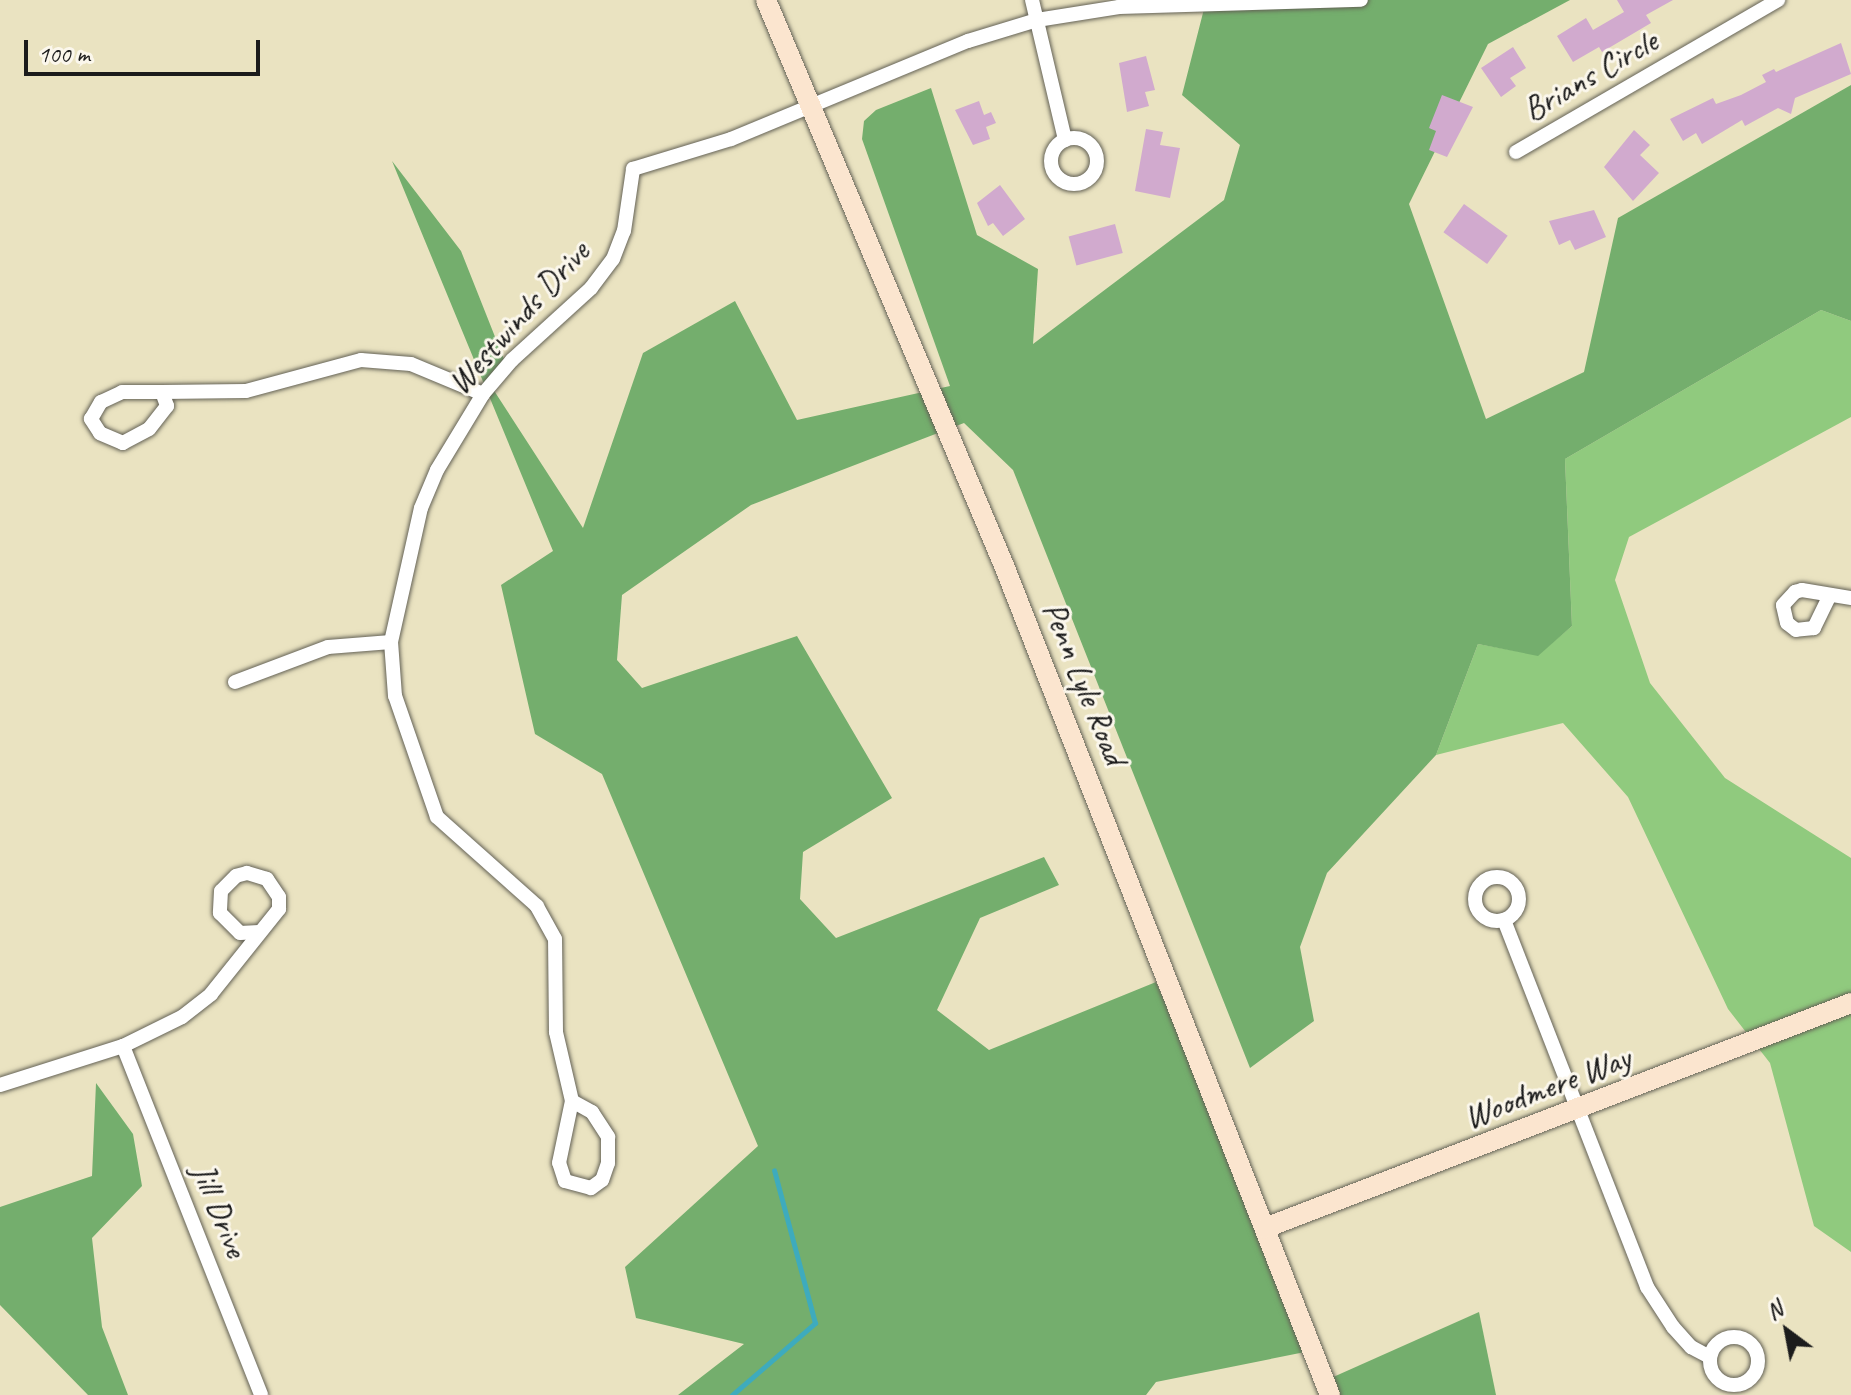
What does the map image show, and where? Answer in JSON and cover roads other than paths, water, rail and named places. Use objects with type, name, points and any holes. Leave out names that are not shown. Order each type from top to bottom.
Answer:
[{"type":"street","name":"Penn Lyle Road","points":[[766,0],[1009,578],[1330,1395]]},
{"type":"street","points":[[1032,0],[1065,140]]},
{"type":"street","points":[[810,105],[968,41],[1037,20],[1119,7],[1321,5],[1361,0]]},
{"type":"street","name":"Brians Circle","points":[[1516,152],[1778,0]]},
{"type":"street","name":"Westwinds Drive","points":[[572,1101],[556,1032],[555,939],[537,906],[437,817],[395,696],[391,642],[421,508],[458,431],[483,394],[512,360],[591,288],[613,259],[624,231],[633,169],[731,139],[810,105]]},
{"type":"street","points":[[162,392],[165,413],[132,441],[113,441],[93,426],[95,411],[111,395],[162,392],[246,391],[361,360],[423,367],[483,394]]},
{"type":"street","points":[[1830,595],[1851,598]]},
{"type":"street","points":[[235,682],[328,647],[391,642]]},
{"type":"street","points":[[0,1085],[123,1046],[182,1017],[211,994],[279,909],[275,887],[257,874],[236,876],[221,891],[220,913],[240,933],[259,932]]},
{"type":"street","points":[[1504,920],[1647,1287],[1673,1327],[1691,1347],[1710,1357]]},
{"type":"street","name":"Woodmere Way","points":[[1265,1228],[1851,1003]]},
{"type":"street","name":"Jill Drive","points":[[123,1046],[261,1395]]},
{"type":"street","points":[[572,1101],[592,1112],[608,1137],[608,1163],[602,1180],[582,1189],[560,1173],[572,1101]]},
{"type":"waterway","points":[[732,1395],[815,1323],[774,1170]]}]
